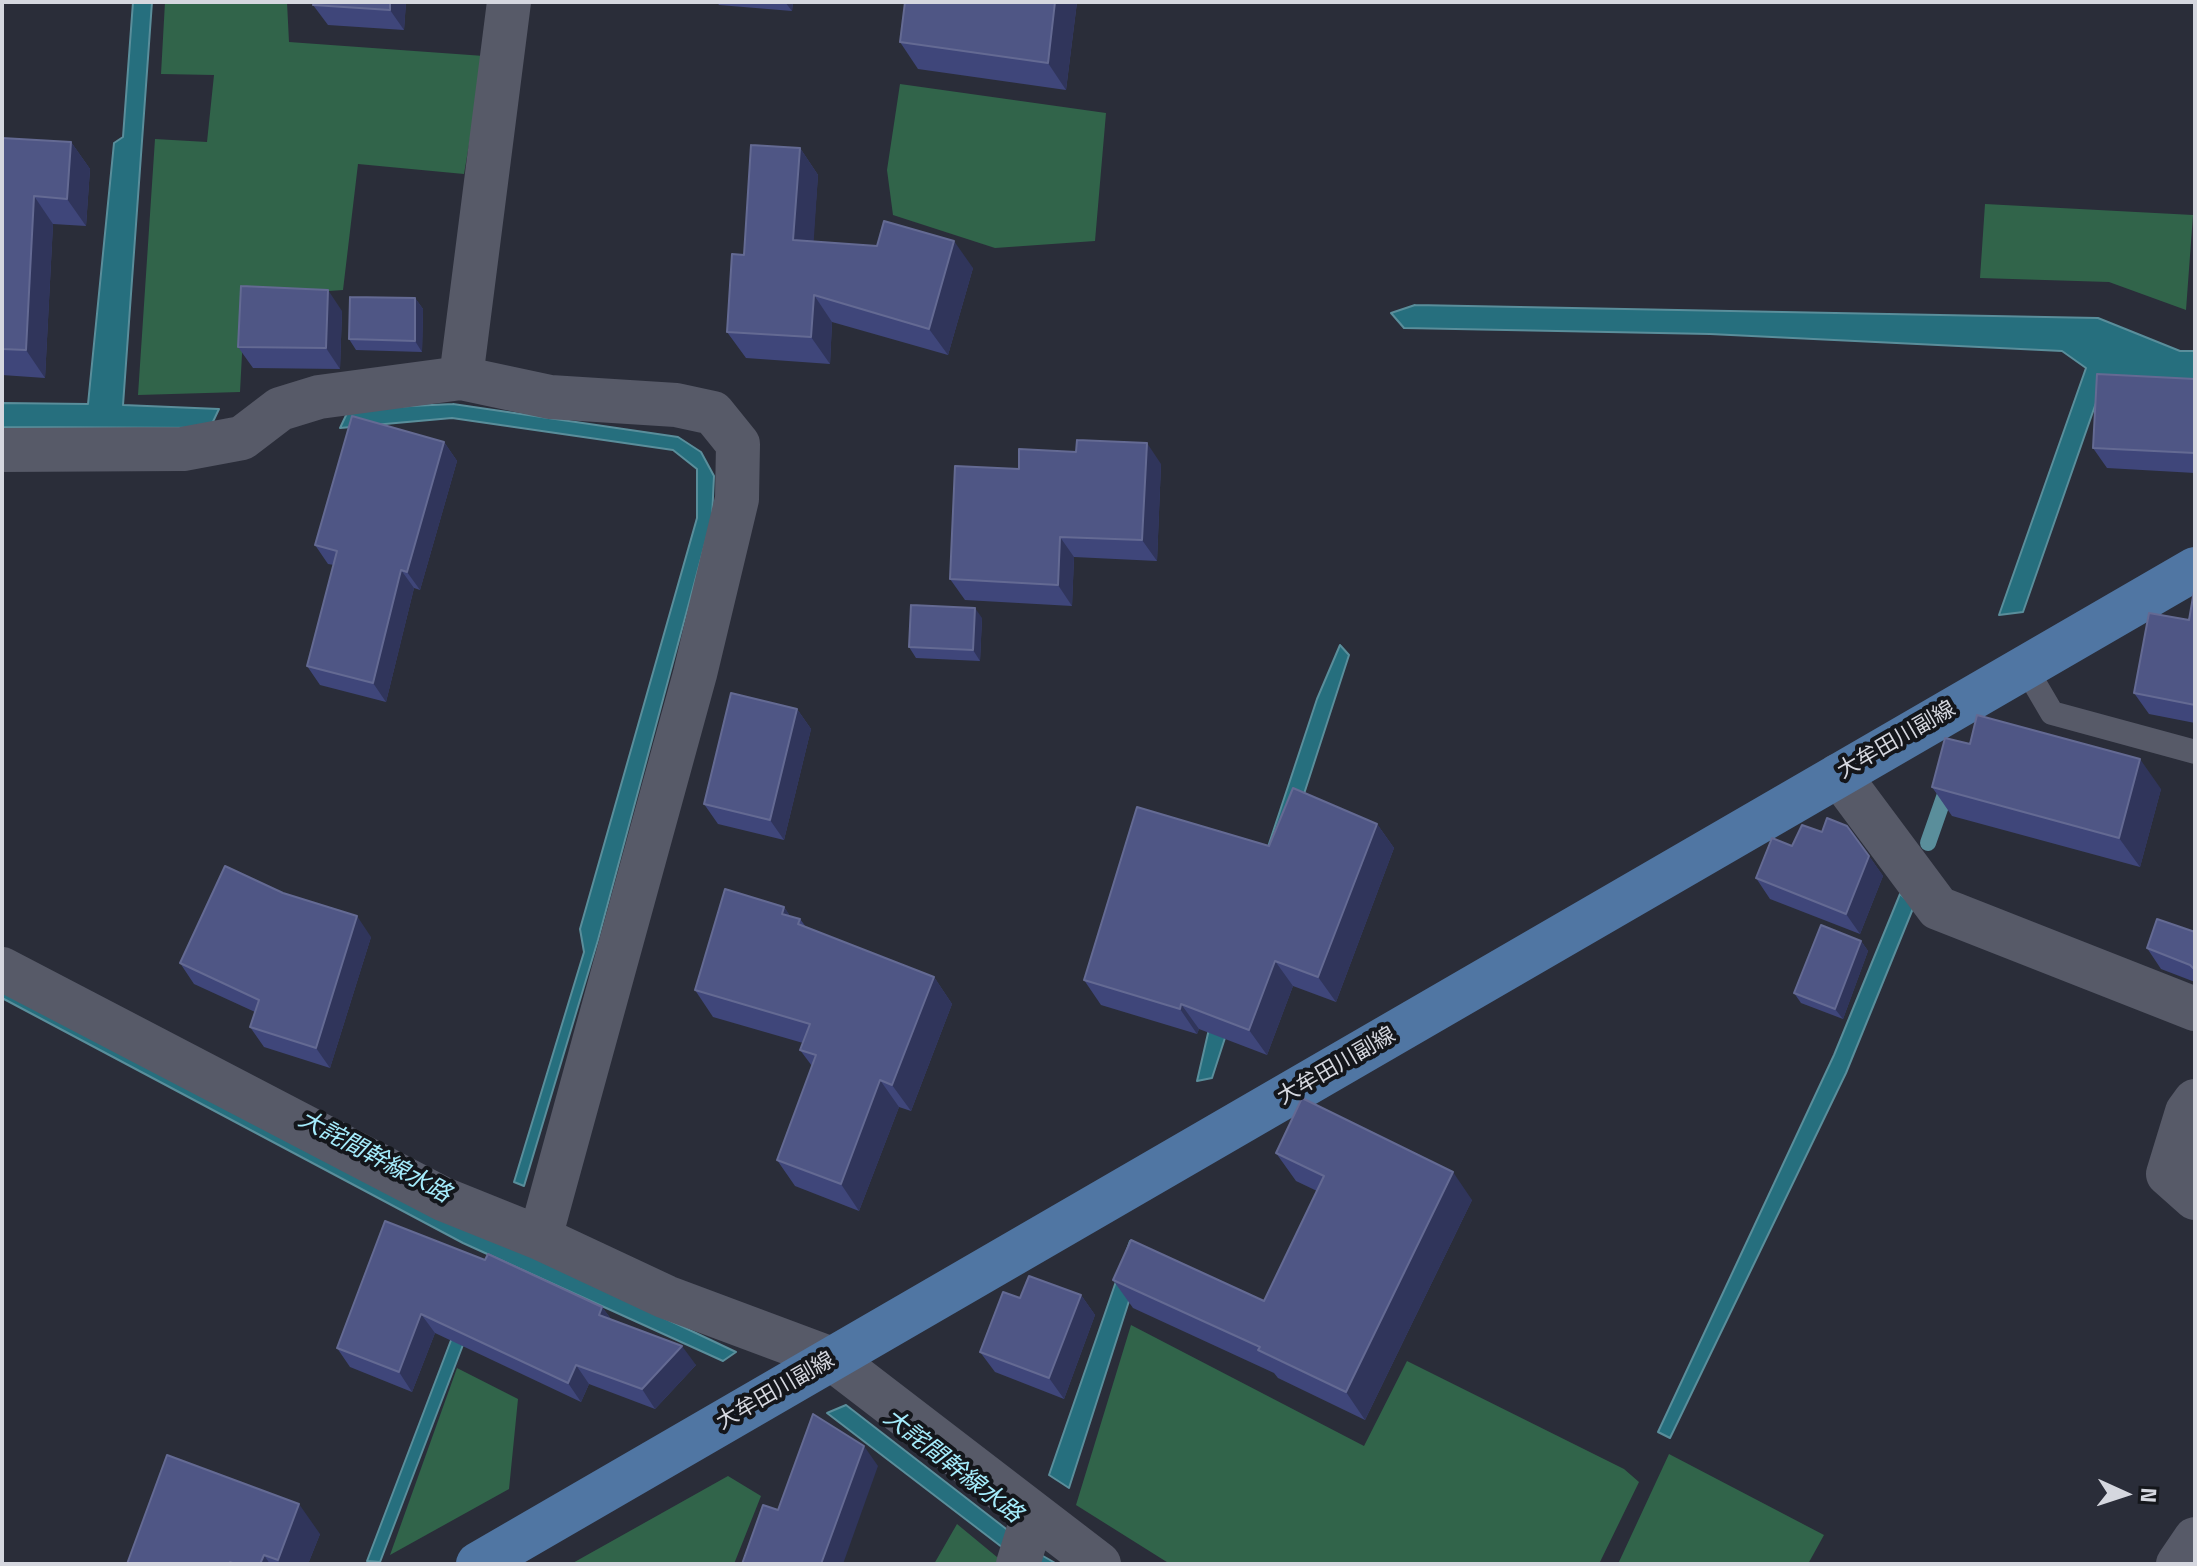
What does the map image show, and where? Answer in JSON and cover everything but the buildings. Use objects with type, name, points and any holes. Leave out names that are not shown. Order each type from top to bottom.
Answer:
[{"type":"main road","name":"大牟田川副線","points":[[478,1564],[2195,569]]},
{"type":"street","points":[[461,378],[509,2]]},
{"type":"street","points":[[2,450],[183,449],[242,438],[280,409],[319,397],[461,378],[550,397],[676,405],[713,413],[738,444],[737,499],[695,674],[540,1238]]},
{"type":"street","points":[[1839,775],[1938,908],[2195,1009]]},
{"type":"street","points":[[2,969],[411,1183],[540,1238],[666,1297],[832,1359],[1099,1564]]},
{"type":"street","points":[[2195,1101],[2187,1112],[2168,1174],[2195,1198]]},
{"type":"street","points":[[1018,1564],[1033,1516]]},
{"type":"street","points":[[2178,1564],[2195,1539]]},
{"type":"lane","points":[[2025,667],[2052,713],[2195,752]]},
{"type":"green space","points":[[165,2],[287,2],[289,42],[484,56],[464,174],[358,164],[343,290],[245,297],[240,392],[138,395],[155,139],[207,142],[214,75],[161,74]]},
{"type":"green space","points":[[900,84],[1106,113],[1095,241],[995,248],[893,215],[887,170]]},
{"type":"green space","points":[[1985,204],[2193,215],[2186,310],[2109,282],[1980,278]]},
{"type":"green space","points":[[1131,1325],[1364,1446],[1407,1361],[1624,1469],[1639,1482],[1599,1564],[1170,1564],[1076,1505]]},
{"type":"green space","points":[[457,1368],[518,1399],[509,1489],[390,1555]]},
{"type":"green space","points":[[1669,1454],[1824,1535],[1808,1564],[1618,1564]]},
{"type":"green space","points":[[728,1476],[761,1496],[734,1564],[571,1564]]},
{"type":"green space","points":[[957,1524],[1003,1562],[1003,1564],[934,1564]]},
{"type":"water","points":[[133,2],[152,2],[123,405],[219,409],[210,428],[2,427],[2,403],[88,404],[114,143],[123,137]]},
{"type":"water","points":[[1415,305],[2098,318],[2180,351],[2195,351],[2195,382],[2104,380],[2023,612],[1999,615],[2086,368],[2062,351],[1710,334],[1404,328],[1391,313]]},
{"type":"water","points":[[453,404],[678,437],[701,452],[714,476],[712,518],[598,940],[524,1186],[514,1182],[584,952],[580,929],[697,518],[697,469],[673,450],[452,418],[340,428],[349,409]]},
{"type":"water","points":[[1340,645],[1349,655],[1212,1078],[1197,1081],[1212,1016],[1317,699]]},
{"type":"water","points":[[1900,894],[1914,906],[1846,1073],[1670,1438],[1658,1432],[1834,1055]]},
{"type":"water","points":[[2,975],[470,1226],[736,1352],[723,1361],[463,1243],[2,998]]},
{"type":"water","points":[[1130,1241],[1146,1248],[1069,1488],[1049,1475]]},
{"type":"water","points":[[480,1264],[492,1269],[380,1562],[367,1561]]},
{"type":"water","points":[[846,1405],[1036,1552],[1057,1564],[1024,1564],[827,1413]]},
{"type":"waterway","points":[[1928,843],[1949,783]]},
{"type":"water label","name":"大詫間幹線水路","points":[[374,1158]]},
{"type":"water label","name":"大詫間幹線水路","points":[[952,1467]]}]
